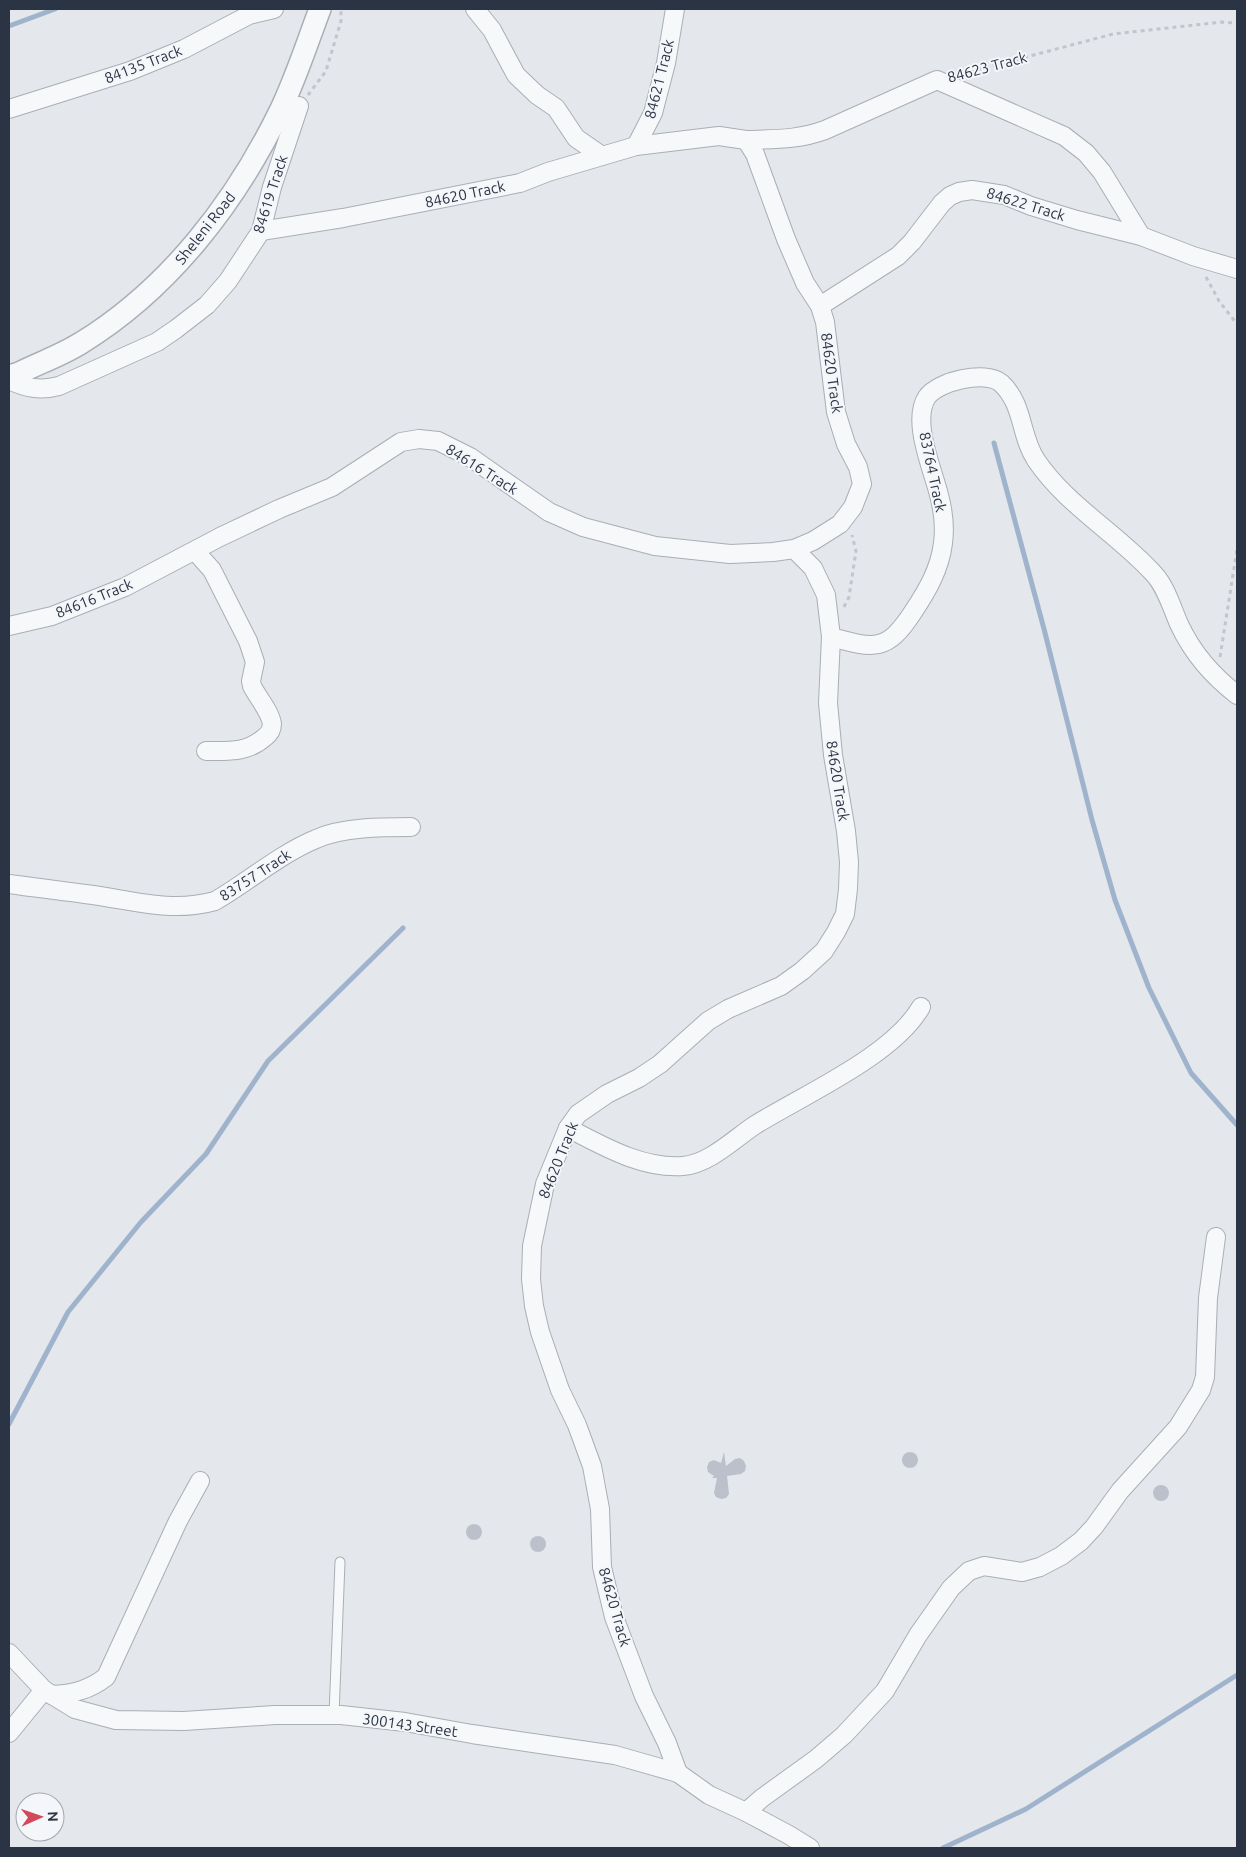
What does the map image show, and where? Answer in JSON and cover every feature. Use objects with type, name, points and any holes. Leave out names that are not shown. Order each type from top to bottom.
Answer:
[{"type":"street","name":"84135 Track","points":[[9,109],[130,71],[184,48],[249,15],[274,9]]},
{"type":"street","name":"Sheleni Road","points":[[9,378],[80,344],[124,312],[171,270],[247,174],[280,110],[302,58],[317,9]]},
{"type":"street","points":[[475,9],[492,30],[516,74],[537,95],[556,108],[576,138],[602,156]]},
{"type":"street","name":"84621 Track","points":[[636,146],[653,113],[666,63],[675,9]]},
{"type":"street","points":[[937,80],[1064,136],[1086,153],[1102,172],[1141,236]]},
{"type":"street","name":"84623 Track","points":[[746,140],[807,137],[937,80]]},
{"type":"street","name":"84619 Track","points":[[9,378],[22,386],[46,389],[74,379],[157,342],[207,305],[228,281],[261,231],[272,187],[299,106]]},
{"type":"street","name":"84620 Track","points":[[261,231],[462,196],[520,183],[636,146],[720,136],[746,140],[755,154],[786,239],[805,283],[820,306],[825,322],[836,412],[846,444],[858,468],[862,484],[853,507]]},
{"type":"street","name":"84622 Track","points":[[820,306],[898,256],[912,242],[942,203],[950,196],[959,192],[984,191],[1004,196],[1031,206],[1141,236],[1193,256],[1237,269]]},
{"type":"street","name":"83764 Track","points":[[832,637],[851,643],[877,645],[888,641],[901,630],[928,589],[938,567],[944,543],[944,523],[940,495],[930,469],[922,432],[923,409],[928,397],[946,385],[964,379],[990,378],[1001,383],[1012,397],[1020,414],[1034,458],[1052,482],[1156,576],[1180,627],[1205,667],[1237,695]]},
{"type":"street","name":"84616 Track","points":[[9,626],[52,616],[125,587],[279,509],[332,487],[401,442],[419,439],[438,441],[470,458],[543,508],[583,527],[655,546],[730,554],[794,549],[813,541],[840,524],[853,507]]},
{"type":"street","points":[[794,549],[813,568],[820,579],[826,595],[832,637]]},
{"type":"street","points":[[195,551],[212,570],[248,641],[255,662],[251,681],[252,686],[269,715],[272,725],[269,734],[247,749],[236,752],[206,750]]},
{"type":"street","name":"84620 Track","points":[[678,1773],[667,1743],[644,1696],[614,1617],[602,1567],[600,1509],[592,1466],[577,1425],[560,1390],[540,1332],[530,1279],[532,1246],[538,1210],[545,1184],[568,1128],[578,1114],[599,1099],[660,1064],[708,1021],[728,1009],[781,986],[802,971],[824,951],[836,932],[844,914],[848,889],[849,862],[846,831],[833,755],[828,702],[832,637]]},
{"type":"street","name":"83757 Track","points":[[9,884],[43,890],[94,895],[161,907],[201,905],[214,901],[290,852],[318,838],[343,832],[411,827]]},
{"type":"street","points":[[568,1128],[646,1163],[685,1166],[719,1152],[753,1126],[874,1054],[893,1040],[916,1016],[921,1007]]},
{"type":"street","points":[[746,1812],[762,1798],[816,1759],[844,1735],[885,1691],[918,1635],[951,1588],[969,1572],[984,1566],[1022,1572],[1040,1567],[1061,1556],[1081,1541],[1094,1527],[1120,1490],[1178,1427],[1201,1390],[1205,1378],[1208,1298],[1216,1237]]},
{"type":"street","points":[[9,1733],[48,1693],[75,1693],[96,1685],[106,1677],[174,1530],[200,1481]]},
{"type":"street","name":"300143 Street","points":[[9,1653],[48,1693],[75,1709],[116,1720],[184,1721],[274,1715],[334,1715],[406,1722],[472,1734],[615,1755],[678,1773],[709,1795],[746,1812],[810,1848]]},
{"type":"lane","points":[[334,1715],[340,1562]]},
{"type":"path","points":[[299,106],[326,71],[341,21],[341,9]]},
{"type":"path","name":"84623 Track","points":[[937,80],[1114,34],[1222,22],[1237,23]]},
{"type":"path","points":[[1193,256],[1218,301],[1237,324]]},
{"type":"path","points":[[832,637],[848,597],[856,551],[850,526],[853,507]]},
{"type":"path","points":[[1205,667],[1220,659],[1237,549]]},
{"type":"building","points":[[724,1452],[726,1466],[735,1459],[740,1458],[746,1466],[745,1471],[741,1474],[727,1476],[729,1494],[726,1498],[721,1499],[716,1497],[714,1493],[717,1478],[712,1478],[714,1476],[708,1472],[707,1467],[709,1462],[714,1460],[721,1463]]},
{"type":"building","points":[[910,1452],[916,1454],[918,1460],[916,1466],[910,1468],[904,1466],[902,1460],[904,1454]]},
{"type":"building","points":[[1161,1485],[1167,1487],[1169,1493],[1167,1499],[1161,1501],[1155,1499],[1153,1493],[1155,1487]]},
{"type":"building","points":[[474,1524],[480,1526],[482,1532],[480,1538],[474,1540],[468,1538],[466,1532],[468,1526]]},
{"type":"building","points":[[538,1536],[544,1538],[546,1544],[544,1550],[538,1552],[532,1550],[530,1544],[532,1538]]},
{"type":"waterway","points":[[9,26],[55,9]]},
{"type":"waterway","points":[[994,443],[1044,629],[1092,820],[1115,900],[1149,988],[1191,1073],[1237,1125]]},
{"type":"waterway","points":[[9,1424],[68,1312],[141,1222],[206,1154],[268,1061],[403,928]]},
{"type":"waterway","points":[[943,1848],[1026,1809],[1237,1675]]}]
